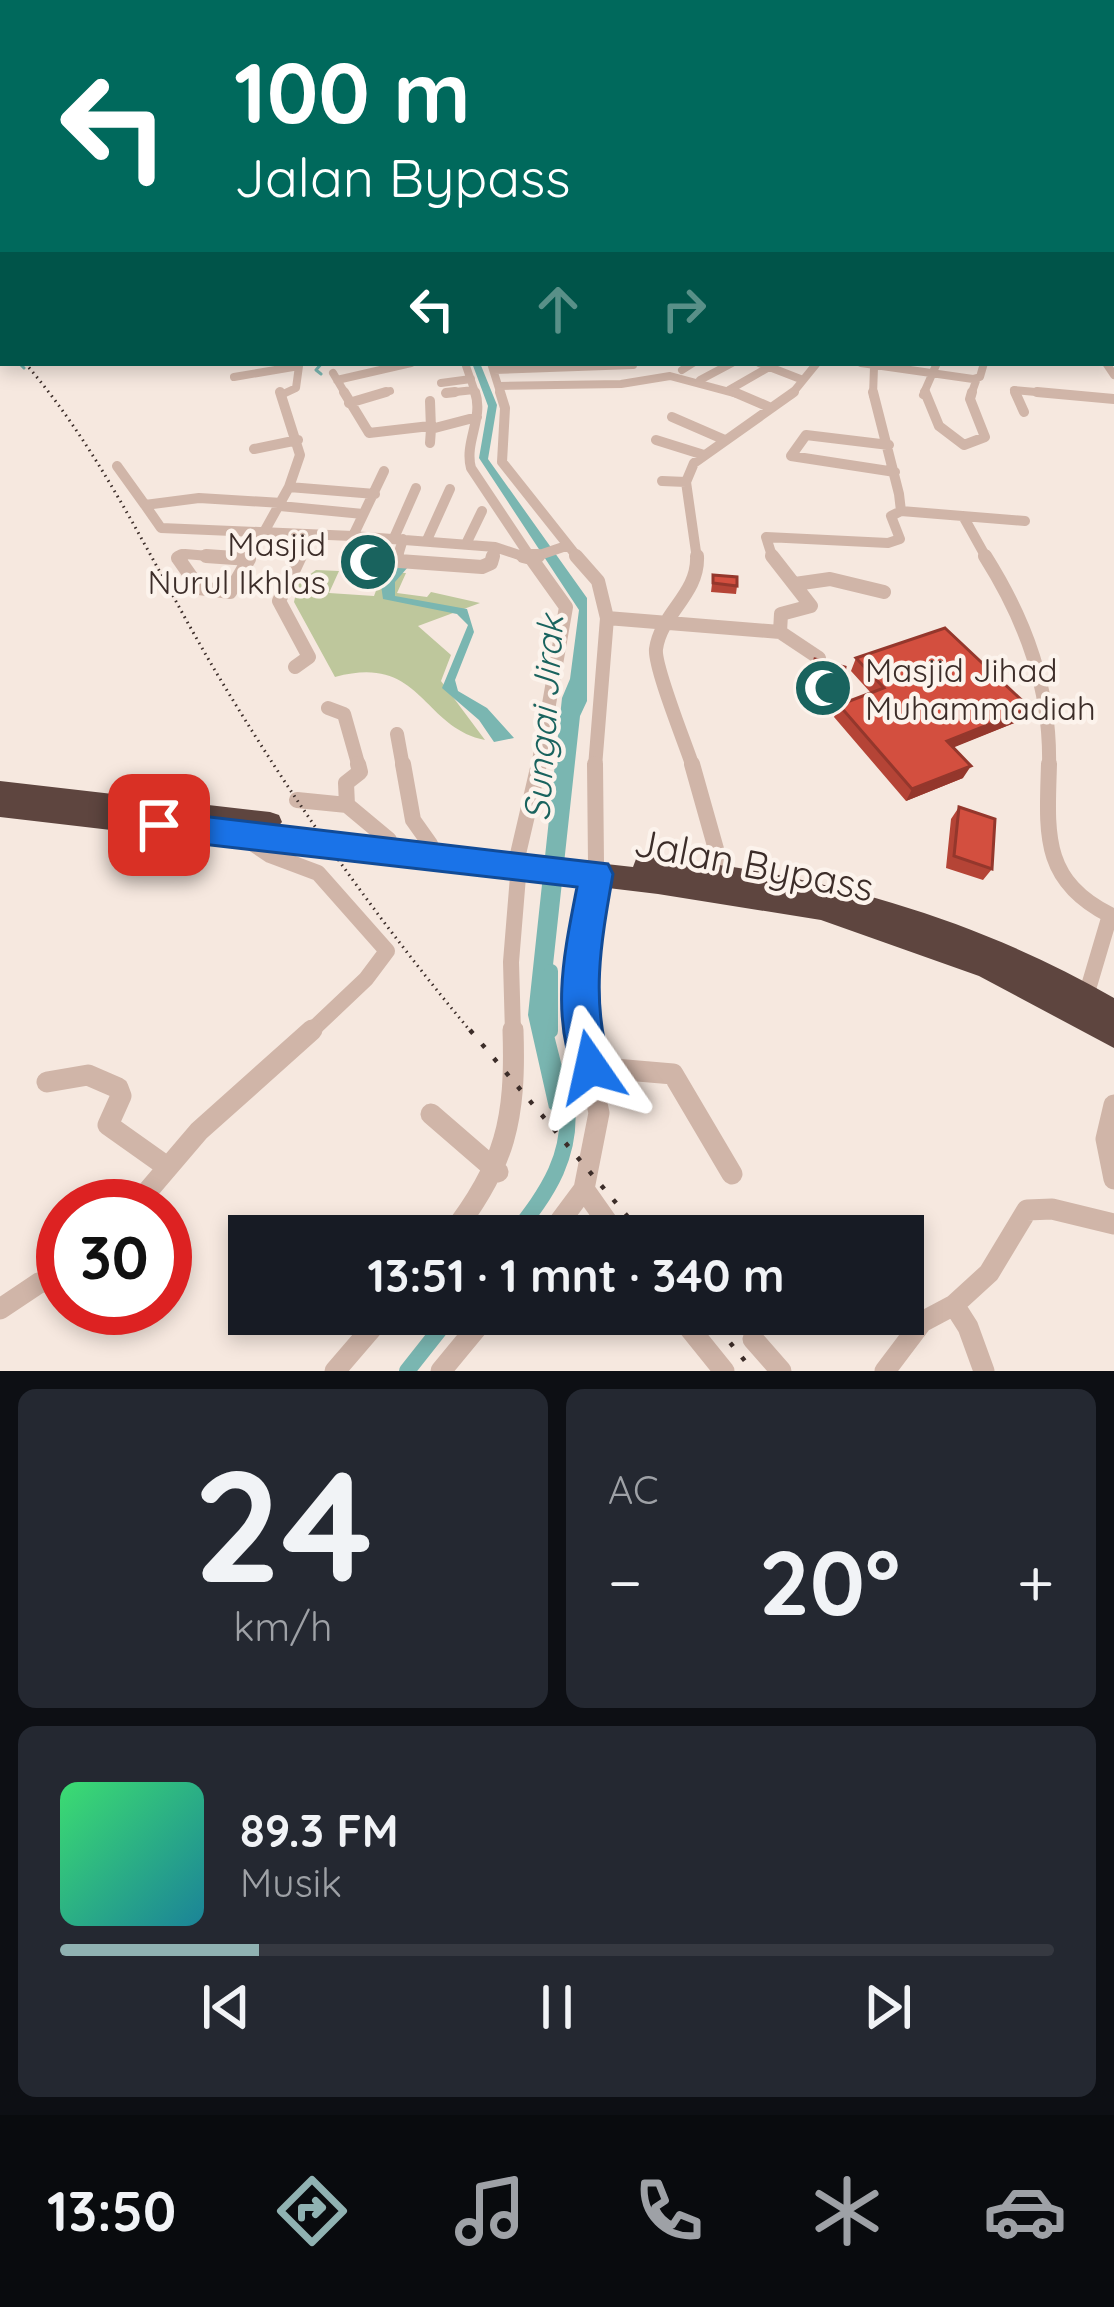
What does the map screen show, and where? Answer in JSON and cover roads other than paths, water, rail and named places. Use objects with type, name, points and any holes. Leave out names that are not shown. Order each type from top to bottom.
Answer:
[{"type":"highway","name":"Jalan Bypass","points":[[0,791],[258,831]]},
{"type":"highway","name":"Jalan Bypass","points":[[0,807],[589,868],[820,908],[959,945],[1114,1033]]},
{"type":"highway","name":"Jalan Bypass","points":[[357,841],[430,844],[524,860]]},
{"type":"highway","name":"Jalan Bypass","points":[[589,868],[723,874],[780,882],[884,909],[1086,996],[1114,1014]]},
{"type":"street","points":[[234,376],[299,366],[296,388],[266,391]]},
{"type":"street","points":[[395,366],[335,377],[369,433],[430,428],[477,417]]},
{"type":"street","points":[[466,366],[477,417],[468,458],[471,468],[534,557],[566,614],[524,860],[511,989],[513,1123],[498,1172],[466,1215]]},
{"type":"street","points":[[493,366],[505,408],[502,462],[563,547],[598,581],[608,619],[578,976],[581,1034],[598,1114],[584,1189],[565,1215]]},
{"type":"street","points":[[636,366],[640,381]]},
{"type":"street","points":[[673,366],[678,373],[769,407]]},
{"type":"street","points":[[500,386],[640,381],[689,366]]},
{"type":"street","points":[[700,380],[726,366]]},
{"type":"street","points":[[729,389],[771,366],[803,380]]},
{"type":"street","points":[[723,874],[717,841],[655,652],[666,624],[698,576],[696,531],[686,482],[694,463],[792,394],[815,366]]},
{"type":"street","points":[[867,366],[902,511]]},
{"type":"street","points":[[890,366],[936,368],[977,378]]},
{"type":"street","points":[[936,368],[923,397],[942,434],[965,444],[985,437],[970,399],[983,366]]},
{"type":"street","points":[[444,388],[472,385]]},
{"type":"street","points":[[1024,412],[1015,390],[1114,398]]},
{"type":"street","points":[[117,466],[199,588],[238,592],[262,531],[297,470],[298,440],[280,392]]},
{"type":"street","points":[[349,403],[390,392]]},
{"type":"street","points":[[1049,393],[1059,413]]},
{"type":"street","points":[[1087,396],[1095,411]]},
{"type":"street","points":[[430,401],[430,443]]},
{"type":"street","points":[[672,417],[725,440]]},
{"type":"street","points":[[889,445],[806,434],[791,456],[895,472]]},
{"type":"street","points":[[254,449],[298,440]]},
{"type":"street","points":[[656,440],[704,455]]},
{"type":"street","points":[[353,536],[384,470]]},
{"type":"street","points":[[662,481],[686,482]]},
{"type":"street","points":[[200,498],[208,484]]},
{"type":"street","points":[[237,500],[245,487]]},
{"type":"street","points":[[289,487],[375,494]]},
{"type":"street","points":[[416,488],[396,559],[482,567],[491,563],[495,547]]},
{"type":"street","points":[[427,540],[451,489]]},
{"type":"street","points":[[145,505],[200,498],[363,514]]},
{"type":"street","points":[[466,544],[482,511]]},
{"type":"street","points":[[780,632],[781,614],[811,607],[773,560],[768,532],[893,543],[900,539],[891,514],[902,511],[1025,521]]},
{"type":"street","points":[[963,516],[1017,608],[1035,662],[1048,730],[1045,793],[1053,864],[1069,894],[1110,915],[1086,996]]},
{"type":"street","points":[[161,528],[427,540],[495,547],[534,557],[563,547]]},
{"type":"street","points":[[295,667],[310,657],[279,601],[308,535]]},
{"type":"street","points":[[362,552],[369,537]]},
{"type":"street","points":[[180,555],[249,559]]},
{"type":"street","points":[[795,584],[830,579],[884,592]]},
{"type":"street","points":[[608,619],[780,632],[819,658]]},
{"type":"street","points":[[328,708],[344,715],[360,772],[346,783],[347,805]]},
{"type":"street","points":[[397,734],[413,820],[430,844]]},
{"type":"street","points":[[297,800],[347,805],[389,840]]},
{"type":"street","points":[[153,1179],[163,1164],[319,1024],[387,951],[317,873],[270,855],[258,831]]},
{"type":"street","points":[[591,1067],[674,1074],[732,1174]]},
{"type":"street","points":[[47,1082],[88,1075],[118,1088],[121,1096],[108,1125],[163,1164]]},
{"type":"street","points":[[1114,1105],[1106,1139],[1114,1179]]},
{"type":"street","points":[[431,1114],[498,1172]]},
{"type":"street","points":[[584,1189],[602,1215]]},
{"type":"street","points":[[885,1371],[919,1322],[933,1311],[954,1305],[989,1274],[1027,1210],[1052,1209],[1114,1224]]},
{"type":"street","points":[[0,1309],[36,1285]]},
{"type":"street","points":[[954,1305],[968,1327],[984,1371]]},
{"type":"street","points":[[335,1371],[366,1335]]},
{"type":"street","points":[[441,1371],[471,1335]]},
{"type":"street","points":[[695,1335],[724,1371]]},
{"type":"street","points":[[753,1339],[781,1371]]},
{"type":"water","points":[[473,366],[481,366],[497,405],[488,459],[587,598],[587,701],[580,716],[548,1011],[569,1094],[569,1126],[549,1108],[528,1015],[562,698],[570,679],[579,610],[479,458],[488,406]]},
{"type":"water","points":[[397,563],[408,567],[395,582],[395,596],[467,609],[474,632],[455,680],[458,691],[487,708],[514,738],[494,742],[479,720],[442,688],[468,625],[457,614],[383,599],[381,585]]},
{"type":"waterway","points":[[319,366],[316,370],[321,374]]},
{"type":"waterway","name":"Sungai Jirak","points":[[551,971],[551,1031]]},
{"type":"waterway","points":[[529,1215],[562,1154],[566,1095]]},
{"type":"waterway","name":"Sungai Jirak","points":[[407,1371],[435,1335]]},
{"type":"railway","points":[[27,366],[103,472],[213,667],[303,810],[472,1033]]},
{"type":"railway","points":[[470,1030],[626,1215]]},
{"type":"railway","points":[[724,1335],[753,1371]]},
{"type":"place","name":"Masjid Nurul Ikhlas","points":[[368,562]]},
{"type":"place","name":"Masjid Jihad Muhammadiah","points":[[823,688]]}]
